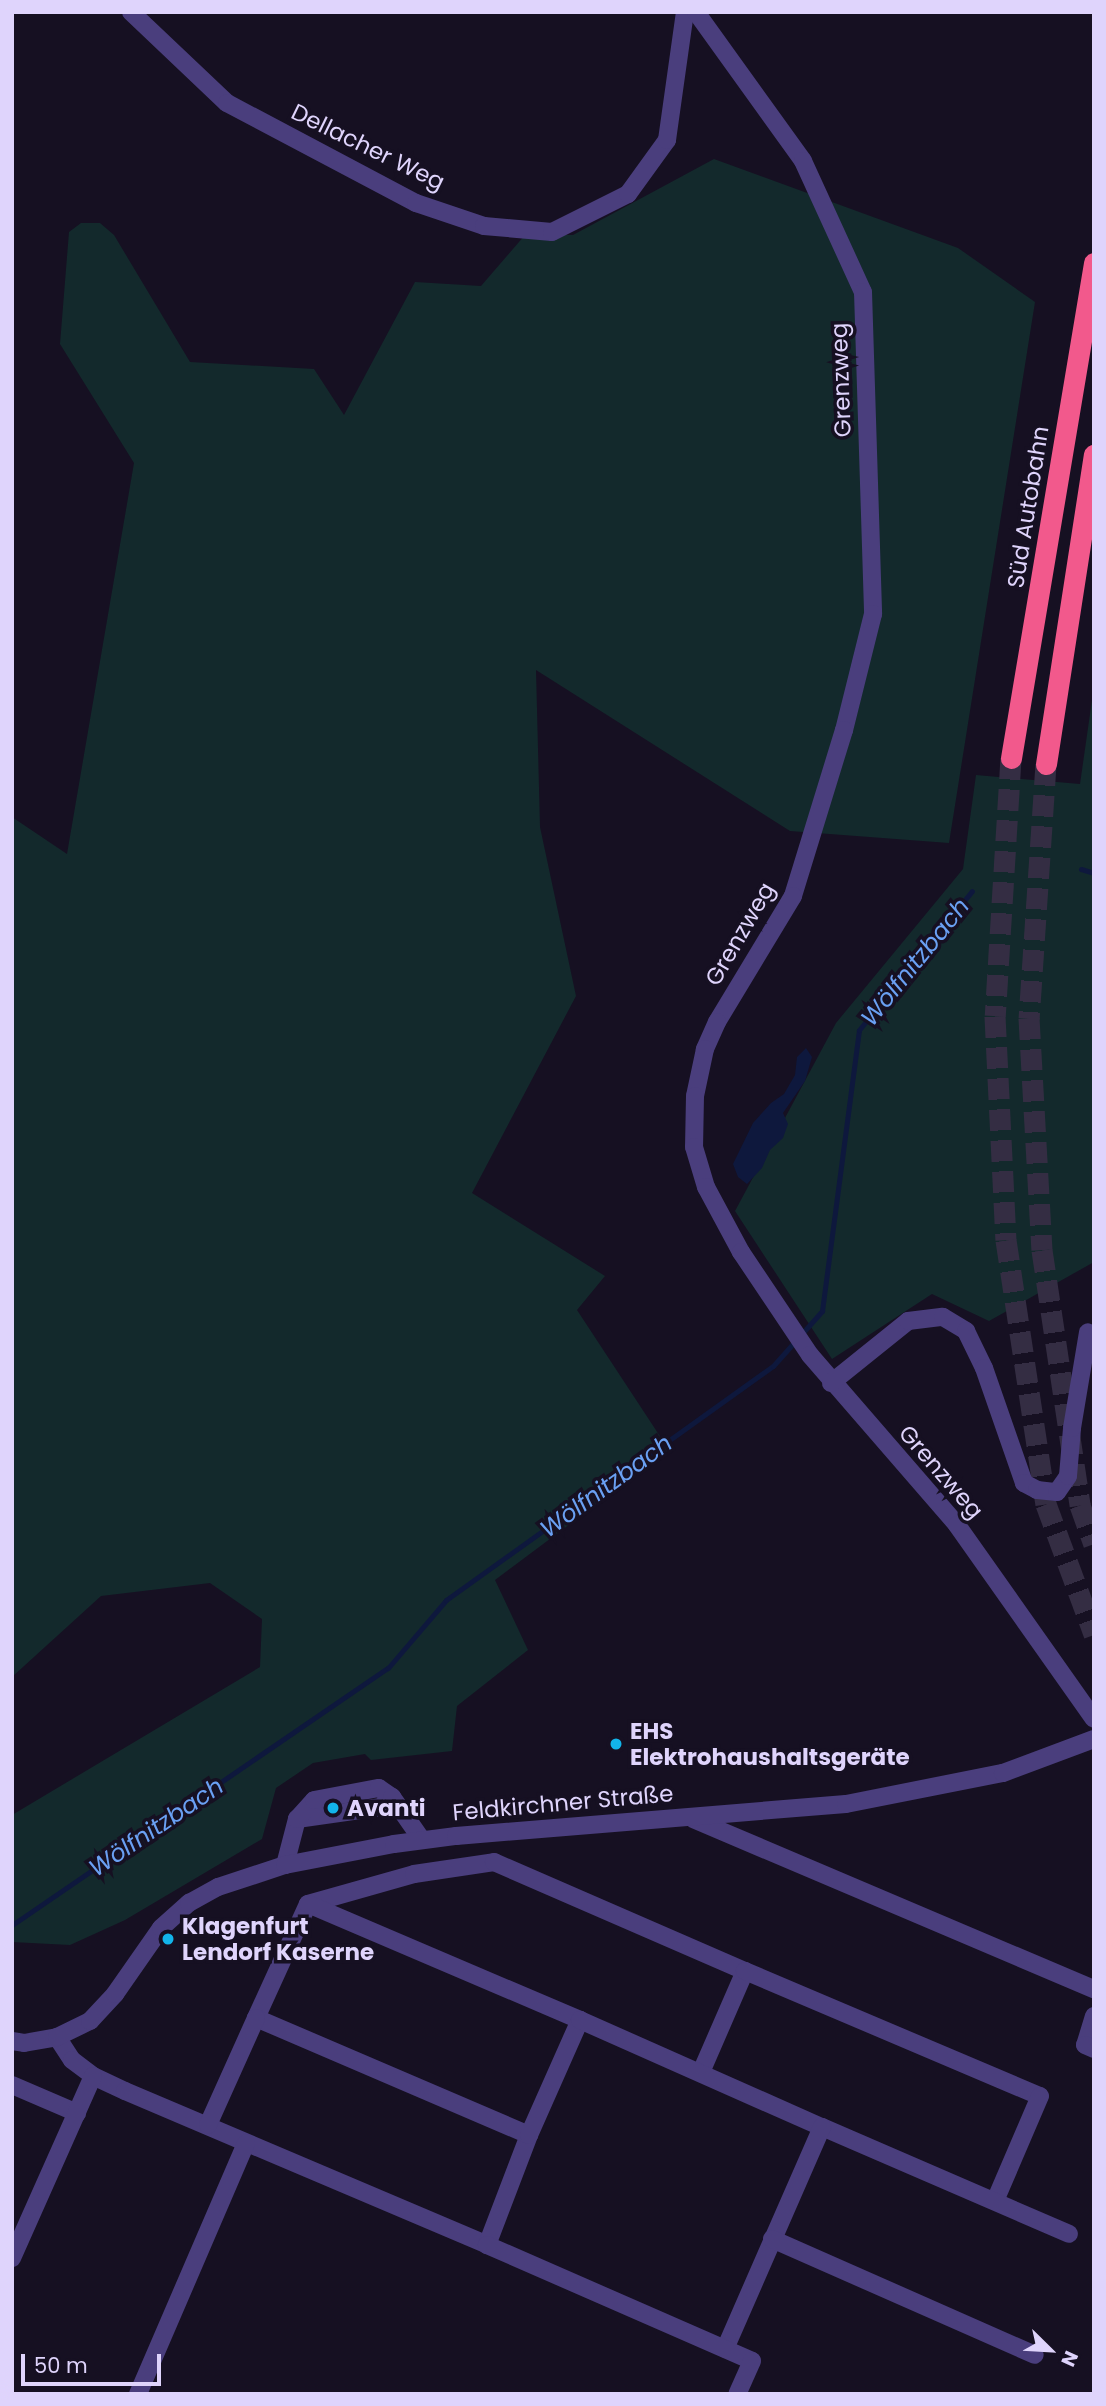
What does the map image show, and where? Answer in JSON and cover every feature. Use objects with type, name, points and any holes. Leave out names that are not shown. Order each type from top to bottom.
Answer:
[{"type":"highway","name":"Süd Autobahn","points":[[1011,758],[1094,263]]},
{"type":"highway","points":[[1046,764],[1094,455]]},
{"type":"street","name":"Dellacher Weg","points":[[131,12],[227,103],[416,203],[484,226],[552,232],[628,194],[667,140],[685,12]]},
{"type":"street","name":"Grenzweg","points":[[696,12],[803,161],[863,292],[873,614],[844,730],[793,896],[717,1022],[705,1049],[695,1096],[694,1147],[706,1187],[741,1252],[810,1355],[831,1383],[957,1525],[1094,1720]]},
{"type":"street","points":[[831,1383],[908,1321],[943,1317],[966,1331],[984,1368],[1024,1483],[1037,1490],[1057,1492],[1068,1476],[1072,1428],[1088,1332]]},
{"type":"street","name":"Feldkirchner Straße","points":[[12,2041],[24,2043],[57,2037],[90,2021],[115,1994],[161,1928],[189,1903],[218,1887],[285,1865],[422,1840],[846,1804],[937,1789],[1003,1773],[1094,1740]]},
{"type":"street","points":[[285,1865],[297,1819],[381,1807],[392,1797],[422,1840]]},
{"type":"street","points":[[690,1817],[1094,1989]]},
{"type":"street","points":[[208,2125],[309,1904],[414,1874],[494,1863],[1041,2096],[995,2201]]},
{"type":"street","points":[[309,1904],[1069,2234]]},
{"type":"street","points":[[701,2072],[745,1971]]},
{"type":"street","points":[[1094,2017],[1085,2045],[1094,2049]]},
{"type":"street","points":[[256,2018],[529,2135]]},
{"type":"street","points":[[487,2245],[529,2135],[580,2020]]},
{"type":"street","points":[[57,2037],[72,2060],[93,2076],[752,2361],[737,2394]]},
{"type":"street","points":[[12,2258],[93,2076]]},
{"type":"street","points":[[12,2085],[77,2113]]},
{"type":"street","points":[[725,2349],[822,2127]]},
{"type":"street","points":[[138,2394],[246,2143]]},
{"type":"street","points":[[772,2239],[1035,2355]]},
{"type":"green space","points":[[714,159],[958,248],[1035,302],[949,843],[790,831],[536,670],[540,827],[576,996],[472,1193],[605,1276],[577,1310],[669,1450],[495,1580],[528,1650],[457,1706],[452,1751],[371,1760],[365,1754],[313,1763],[276,1788],[262,1839],[125,1920],[70,1945],[12,1942],[12,1815],[260,1667],[262,1619],[210,1583],[101,1596],[12,1677],[12,817],[67,854],[134,463],[60,344],[69,232],[81,223],[100,223],[114,235],[190,362],[314,369],[344,415],[415,282],[481,286],[525,235],[573,235]]},
{"type":"green space","points":[[1094,686],[1094,1262],[989,1321],[932,1294],[832,1359],[735,1211],[836,1023],[963,869],[976,775],[1080,784]]},
{"type":"water","points":[[806,1048],[812,1057],[805,1081],[783,1113],[788,1124],[783,1138],[770,1150],[762,1168],[747,1184],[738,1177],[733,1164],[753,1123],[771,1103],[784,1094],[795,1075],[797,1057]]},
{"type":"waterway","name":"Wölfnitzbach","points":[[1081,869],[1094,873]]},
{"type":"waterway","name":"Wölfnitzbach","points":[[12,1925],[388,1668],[446,1600],[773,1366],[822,1311],[859,1030],[972,891]]},
{"type":"tunnel","points":[[1011,758],[995,1016],[1006,1240],[1046,1504],[1094,1634]]},
{"type":"tunnel","points":[[1046,764],[1029,1018],[1042,1250],[1080,1505],[1094,1544]]},
{"type":"place","name":"EHS Elektrohaushaltsgeräte","points":[[616,1744]]},
{"type":"place","name":"Avanti","points":[[333,1808]]},
{"type":"place","name":"Klagenfurt Lendorf Kaserne","points":[[168,1939]]}]
